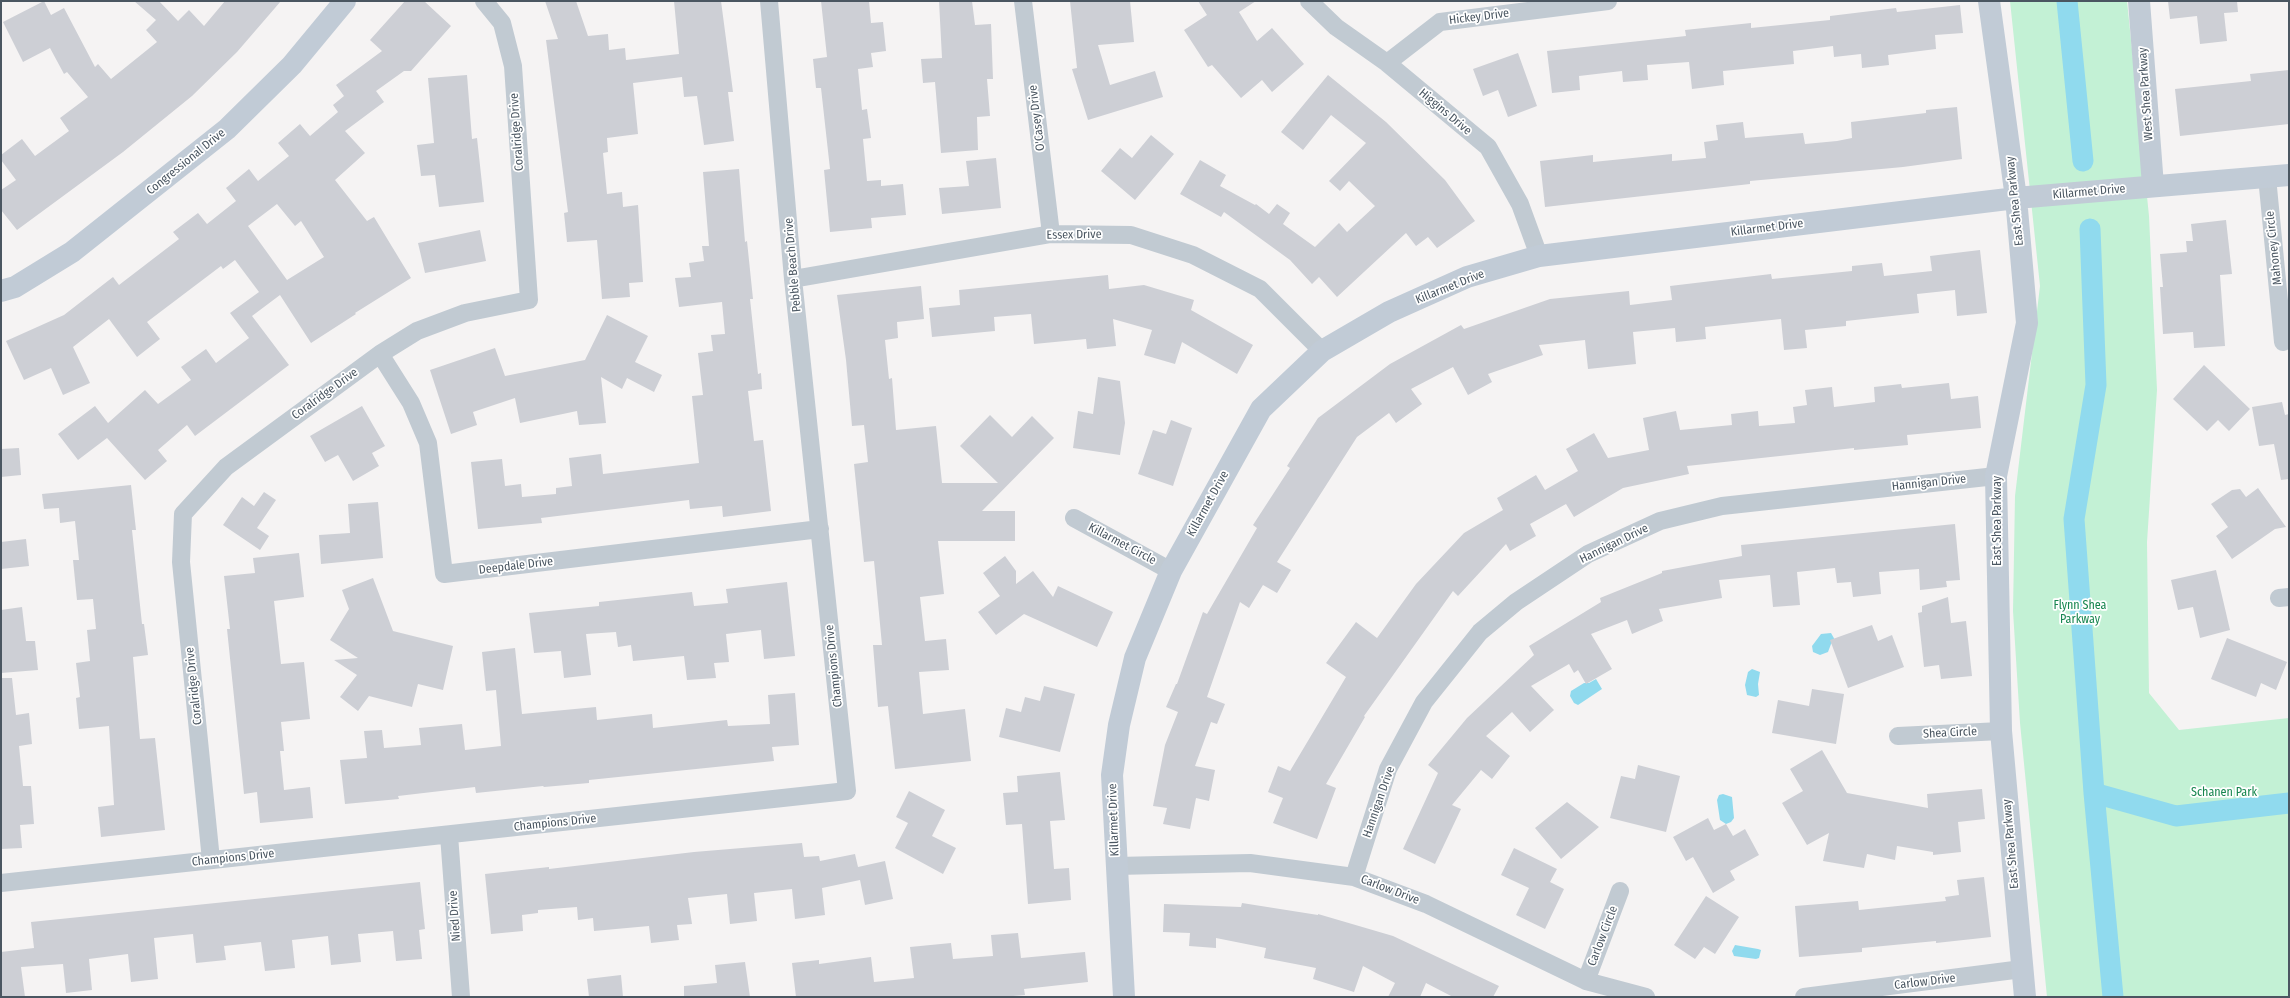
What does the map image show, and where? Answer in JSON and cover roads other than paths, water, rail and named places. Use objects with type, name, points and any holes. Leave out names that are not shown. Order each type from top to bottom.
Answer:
[{"type":"street","name":"Congressional Drive","points":[[1,291],[15,286],[72,252],[227,129],[292,65],[345,1]]},
{"type":"street","name":"Coralridge Drive","points":[[211,860],[181,562],[183,514],[226,467],[380,354],[417,331],[465,313],[529,300],[513,66],[502,23],[484,1]]},
{"type":"street","name":"Pebble Beach Drive","points":[[769,1],[794,279],[820,529]]},
{"type":"street","name":"O'Casey Drive","points":[[1023,1],[1051,234]]},
{"type":"street","name":"Higgins Drive","points":[[1309,1],[1336,27],[1387,63],[1488,147],[1520,204],[1539,256]]},
{"type":"street","name":"Hickey Drive","points":[[1387,63],[1440,22],[1608,1]]},
{"type":"street","name":"East Shea Parkway","points":[[1989,1],[2016,198],[2027,323],[1996,476],[2002,731],[2025,997]]},
{"type":"street","name":"West Shea Parkway","points":[[2139,1],[2153,186]]},
{"type":"street","name":"Killarmet Drive","points":[[1124,997],[1112,775],[1119,725],[1135,658],[1171,571],[1261,409],[1322,351],[1389,312],[1460,281],[1539,256],[2016,198],[2289,175]]},
{"type":"street","name":"Mahoney Circle","points":[[2267,177],[2283,342]]},
{"type":"street","name":"Essex Drive","points":[[794,279],[1051,234],[1131,235],[1193,255],[1260,289],[1322,351]]},
{"type":"street","name":"Deepdale Drive","points":[[380,354],[411,403],[428,443],[444,574],[820,529]]},
{"type":"street","name":"Hannigan Drive","points":[[1354,876],[1388,769],[1424,702],[1480,632],[1516,602],[1588,554],[1660,521],[1722,506],[1996,476]]},
{"type":"street","name":"Killarmet Circle","points":[[1074,518],[1171,571]]},
{"type":"street","name":"Champions Drive","points":[[1,883],[847,791],[820,529]]},
{"type":"street","name":"Shea Circle","points":[[1898,736],[2002,731]]},
{"type":"street","name":"Nied Drive","points":[[449,834],[460,997]]},
{"type":"street","name":"Carlow Drive","points":[[1116,866],[1250,863],[1354,876],[1426,904],[1586,981],[1646,997]]},
{"type":"street","name":"Carlow Circle","points":[[1586,981],[1620,891]]},
{"type":"street","name":"Carlow Drive","points":[[1804,997],[2022,969]]},
{"type":"water","points":[[1831,633],[1835,640],[1831,644],[1828,652],[1820,655],[1813,652],[1812,646],[1821,634]]},
{"type":"water","points":[[1752,669],[1760,672],[1758,684],[1759,695],[1756,697],[1747,695],[1745,685],[1748,672]]},
{"type":"water","points":[[1596,679],[1602,689],[1578,705],[1574,703],[1570,696],[1571,691],[1584,683],[1589,683]]},
{"type":"water","points":[[1723,794],[1732,797],[1734,818],[1731,822],[1726,824],[1720,820],[1717,800],[1719,795]]},
{"type":"water","points":[[1735,945],[1761,950],[1759,958],[1756,959],[1734,956],[1732,951]]},
{"type":"waterway","points":[[2067,1],[2083,161]]},
{"type":"waterway","points":[[2090,229],[2096,385],[2074,519],[2094,793],[2113,997]]},
{"type":"waterway","points":[[2094,793],[2176,816],[2289,803]]},
{"type":"park label","name":"Flynn Shea Parkway","points":[[2080,613]]},
{"type":"park label","name":"Schanen Park","points":[[2224,793]]}]
